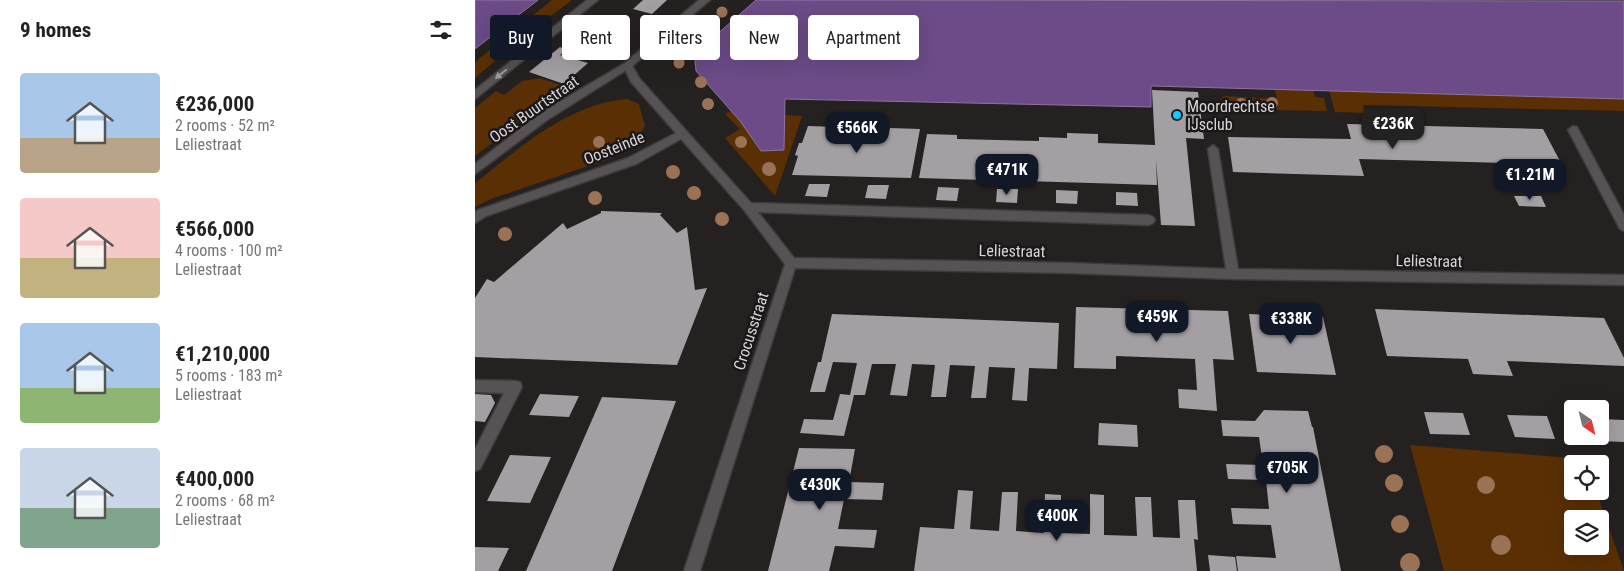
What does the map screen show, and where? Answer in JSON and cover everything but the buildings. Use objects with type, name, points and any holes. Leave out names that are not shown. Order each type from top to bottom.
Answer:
[{"type":"street","points":[[475,95],[593,0]]},
{"type":"street","name":"Oost Buurtstraat","points":[[475,170],[543,117],[628,65],[705,0]]},
{"type":"street","points":[[628,65],[635,80],[748,207],[791,263]]},
{"type":"street","points":[[1573,130],[1624,226]]},
{"type":"street","name":"Oosteinde","points":[[475,218],[482,213],[632,161],[682,134]]},
{"type":"street","points":[[1213,149],[1233,274]]},
{"type":"street","points":[[748,207],[1149,220]]},
{"type":"street","name":"Leliestraat","points":[[791,263],[1059,268],[1233,274],[1624,280]]},
{"type":"street","name":"Crocusstraat","points":[[692,571],[791,263]]},
{"type":"street","points":[[475,386],[515,387],[475,464]]},
{"type":"shaded area","points":[[475,0],[538,0],[519,15],[490,15],[490,37],[475,49]]},
{"type":"shaded area","points":[[552,0],[572,0],[552,15],[533,15]]},
{"type":"shaded area","name":"Moordrechtse IJsclub","points":[[756,0],[1624,1],[1624,99],[1151,86],[1151,107],[785,99],[784,150],[761,151],[740,121],[696,71],[695,61],[720,60],[720,32],[730,23],[730,60],[798,60],[798,15],[739,15]]},
{"type":"shaded area","points":[[490,50],[490,60],[496,60],[475,78],[475,62]]},
{"type":"shaded area","points":[[540,78],[571,89],[519,122],[475,156],[475,108],[496,91],[504,95],[522,81]]},
{"type":"shaded area","points":[[1275,89],[1313,89],[1315,97],[1324,98],[1327,111],[1225,109],[1223,96],[1277,99]]},
{"type":"shaded area","points":[[1329,90],[1624,99],[1624,111],[1363,105],[1365,113],[1335,112]]},
{"type":"shaded area","points":[[627,99],[639,104],[645,126],[634,142],[625,149],[609,159],[491,199],[475,207],[475,183],[527,142],[584,109]]},
{"type":"shaded area","points":[[731,111],[740,121],[784,150],[784,115],[802,116],[775,196],[725,138],[740,129],[725,114]]},
{"type":"shaded area","points":[[1410,445],[1564,457],[1564,500],[1599,500],[1603,510],[1564,510],[1564,555],[1609,555],[1609,528],[1624,571],[1444,571]]},
{"type":"place","name":"Moordrechtse IJsclub","points":[[1177,115]]}]
